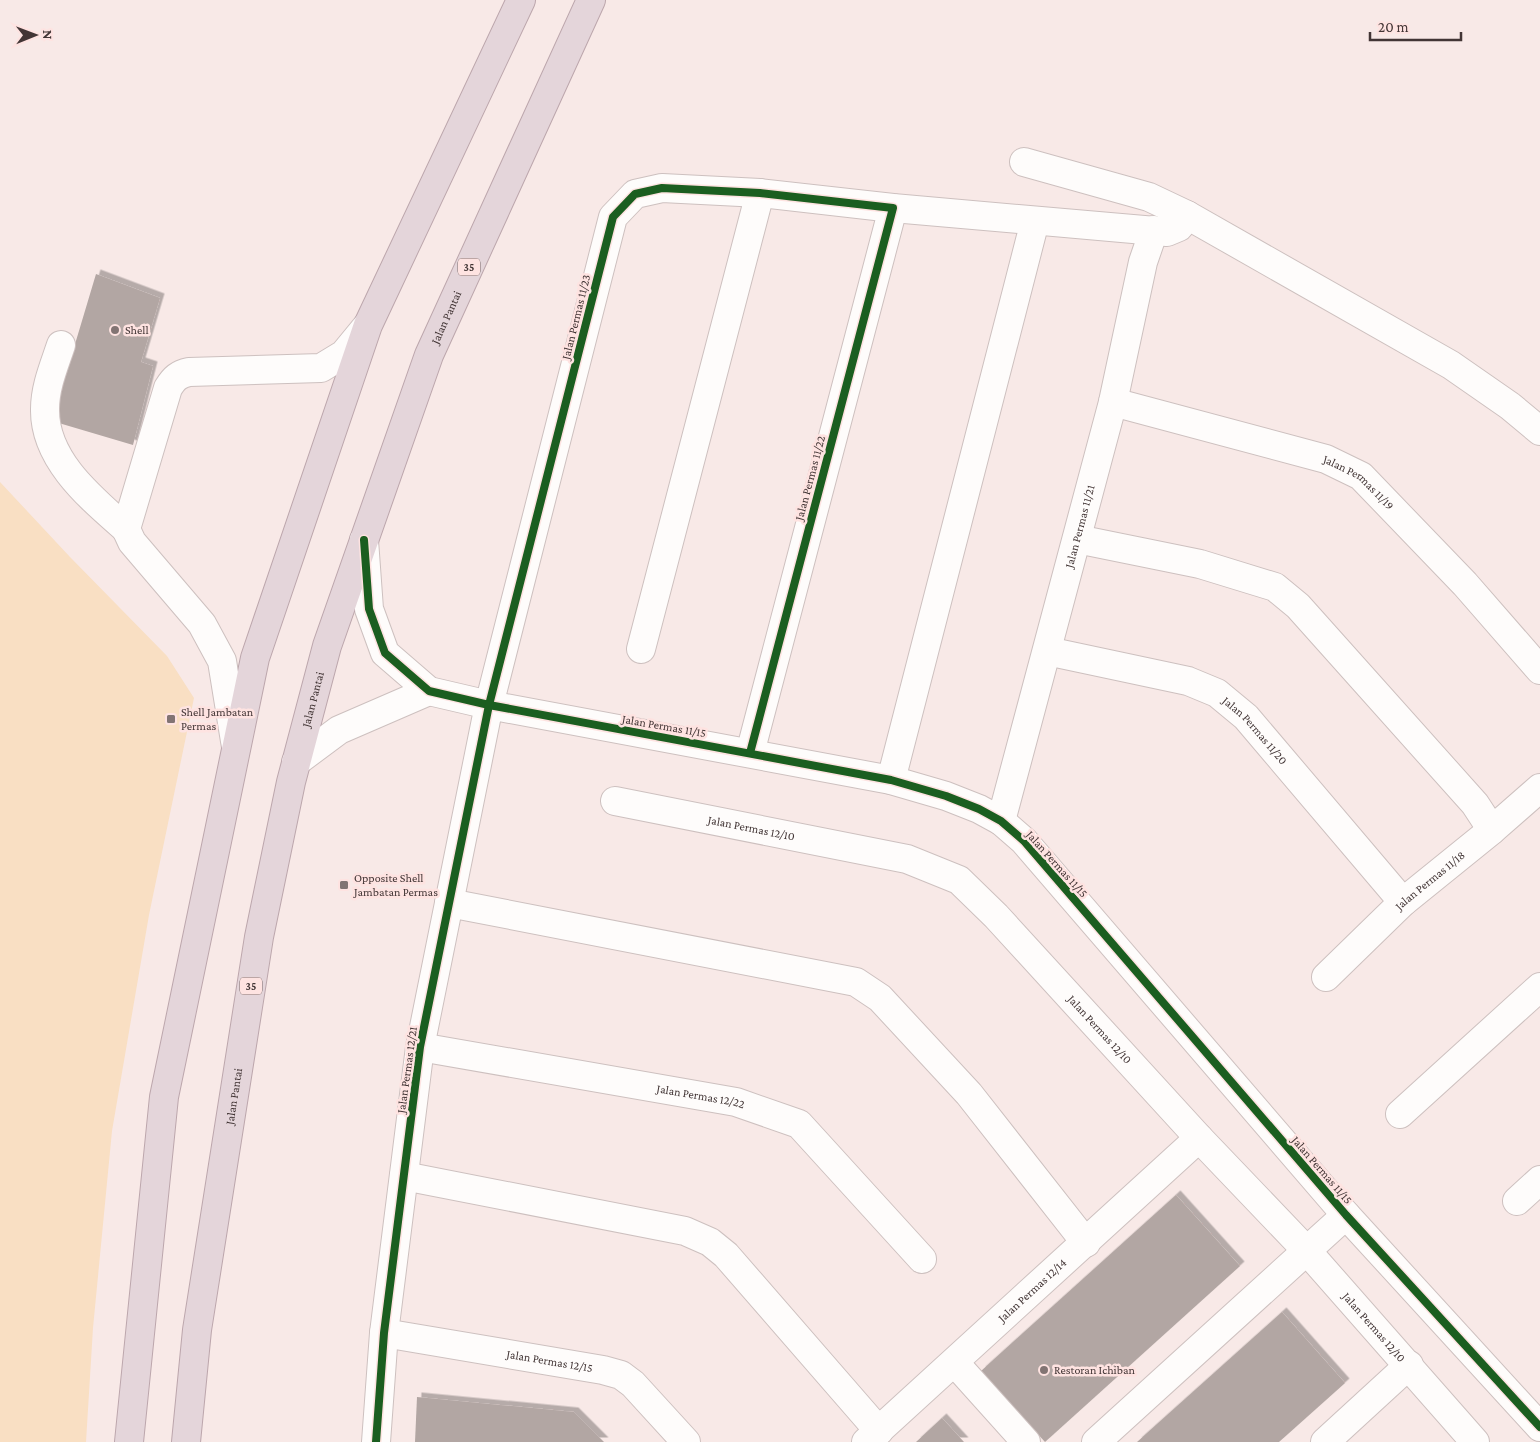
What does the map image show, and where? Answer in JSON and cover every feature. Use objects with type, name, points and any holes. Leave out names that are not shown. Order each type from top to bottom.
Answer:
[{"type":"highway","points":[[129,1442],[164,1098],[255,658],[368,325],[521,0]]},
{"type":"highway","name":"Jalan Pantai","points":[[186,1442],[197,1330],[259,937],[296,762],[326,646],[429,355],[591,0]]},
{"type":"street","points":[[1024,162],[1149,197],[1187,215],[1450,365],[1510,406],[1540,431]]},
{"type":"street","name":"Jalan Permas 11/23","points":[[489,706],[613,217],[636,194],[662,188],[760,193],[893,208],[1167,232],[1179,226],[1187,215]]},
{"type":"street","points":[[641,649],[760,193]]},
{"type":"street","name":"Jalan Permas 11/22","points":[[750,753],[893,208]]},
{"type":"street","points":[[891,780],[1035,221]]},
{"type":"street","name":"Jalan Permas 11/21","points":[[1000,821],[1048,651],[1113,402],[1143,262],[1154,230]]},
{"type":"street","points":[[126,529],[165,397],[173,380],[180,374],[189,372],[321,368],[344,354],[368,325]]},
{"type":"street","points":[[61,345],[46,392],[45,410],[53,448],[86,494],[126,529],[132,542],[202,624],[222,662],[237,749]]},
{"type":"street","name":"Jalan Permas 11/19","points":[[1113,402],[1326,459],[1361,476],[1465,584],[1540,670]]},
{"type":"street","points":[[1077,539],[1200,564],[1275,587],[1305,613],[1475,804],[1492,830]]},
{"type":"street","name":"Jalan Permas 11/15","points":[[364,540],[369,609],[384,653],[428,691],[489,706],[891,780],[946,796],[1000,821],[1024,841],[1346,1215],[1540,1427]]},
{"type":"street","name":"Jalan Permas 11/20","points":[[1048,651],[1188,681],[1217,693],[1246,717],[1404,902]]},
{"type":"street","points":[[296,762],[339,730],[428,691]]},
{"type":"street","name":"Jalan Permas 12/21","points":[[376,1442],[384,1333],[420,1047],[489,706]]},
{"type":"street","name":"Jalan Permas 11/18","points":[[1326,977],[1404,902],[1540,788]]},
{"type":"street","name":"Jalan Permas 12/10","points":[[615,801],[906,859],[959,880],[996,916],[1199,1138],[1307,1251],[1475,1442]]},
{"type":"street","points":[[449,903],[856,982],[880,998],[968,1094],[1086,1243]]},
{"type":"street","points":[[1400,1114],[1540,987]]},
{"type":"street","name":"Jalan Permas 12/22","points":[[420,1047],[736,1102],[799,1124],[922,1259]]},
{"type":"street","name":"Jalan Permas 12/14","points":[[872,1436],[1199,1138]]},
{"type":"street","points":[[404,1176],[685,1231],[710,1242],[726,1256],[872,1436]]},
{"type":"street","points":[[1517,1201],[1540,1180]]},
{"type":"street","points":[[1096,1442],[1346,1215]]},
{"type":"street","name":"Jalan Permas 12/15","points":[[384,1333],[603,1370],[621,1375],[633,1384],[686,1442]]},
{"type":"street","points":[[955,1362],[1026,1442]]},
{"type":"street","points":[[1324,1442],[1409,1365]]},
{"type":"shaded area","points":[[0,482],[167,656],[194,698],[149,915],[112,1131],[93,1328],[86,1442],[0,1442]]},
{"type":"building","name":"Shell","points":[[96,274],[160,298],[141,362],[153,366],[133,445],[52,421]]},
{"type":"building","points":[[1176,1195],[1240,1266],[1045,1442],[981,1371]]},
{"type":"building","points":[[1282,1312],[1345,1383],[1279,1442],[1137,1442]]},
{"type":"building","points":[[417,1397],[574,1412],[604,1442],[415,1442]]},
{"type":"building","points":[[942,1418],[964,1442],[916,1442]]},
{"type":"cycle path","points":[[376,1442],[384,1333],[420,1047],[489,705],[613,217],[635,194],[662,188],[760,193],[893,208],[750,753]]},
{"type":"cycle path","points":[[364,540],[369,609],[385,653],[429,691],[489,705],[891,780],[946,796],[979,809],[1001,821],[1024,841],[1346,1215],[1540,1427]]},
{"type":"place","name":"Shell","points":[[115,330]]},
{"type":"place","name":"Shell Jambatan Permas","points":[[171,719]]},
{"type":"place","name":"Opposite Shell Jambatan Permas","points":[[344,885]]},
{"type":"place","name":"Restoran Ichiban","points":[[1044,1370]]}]
